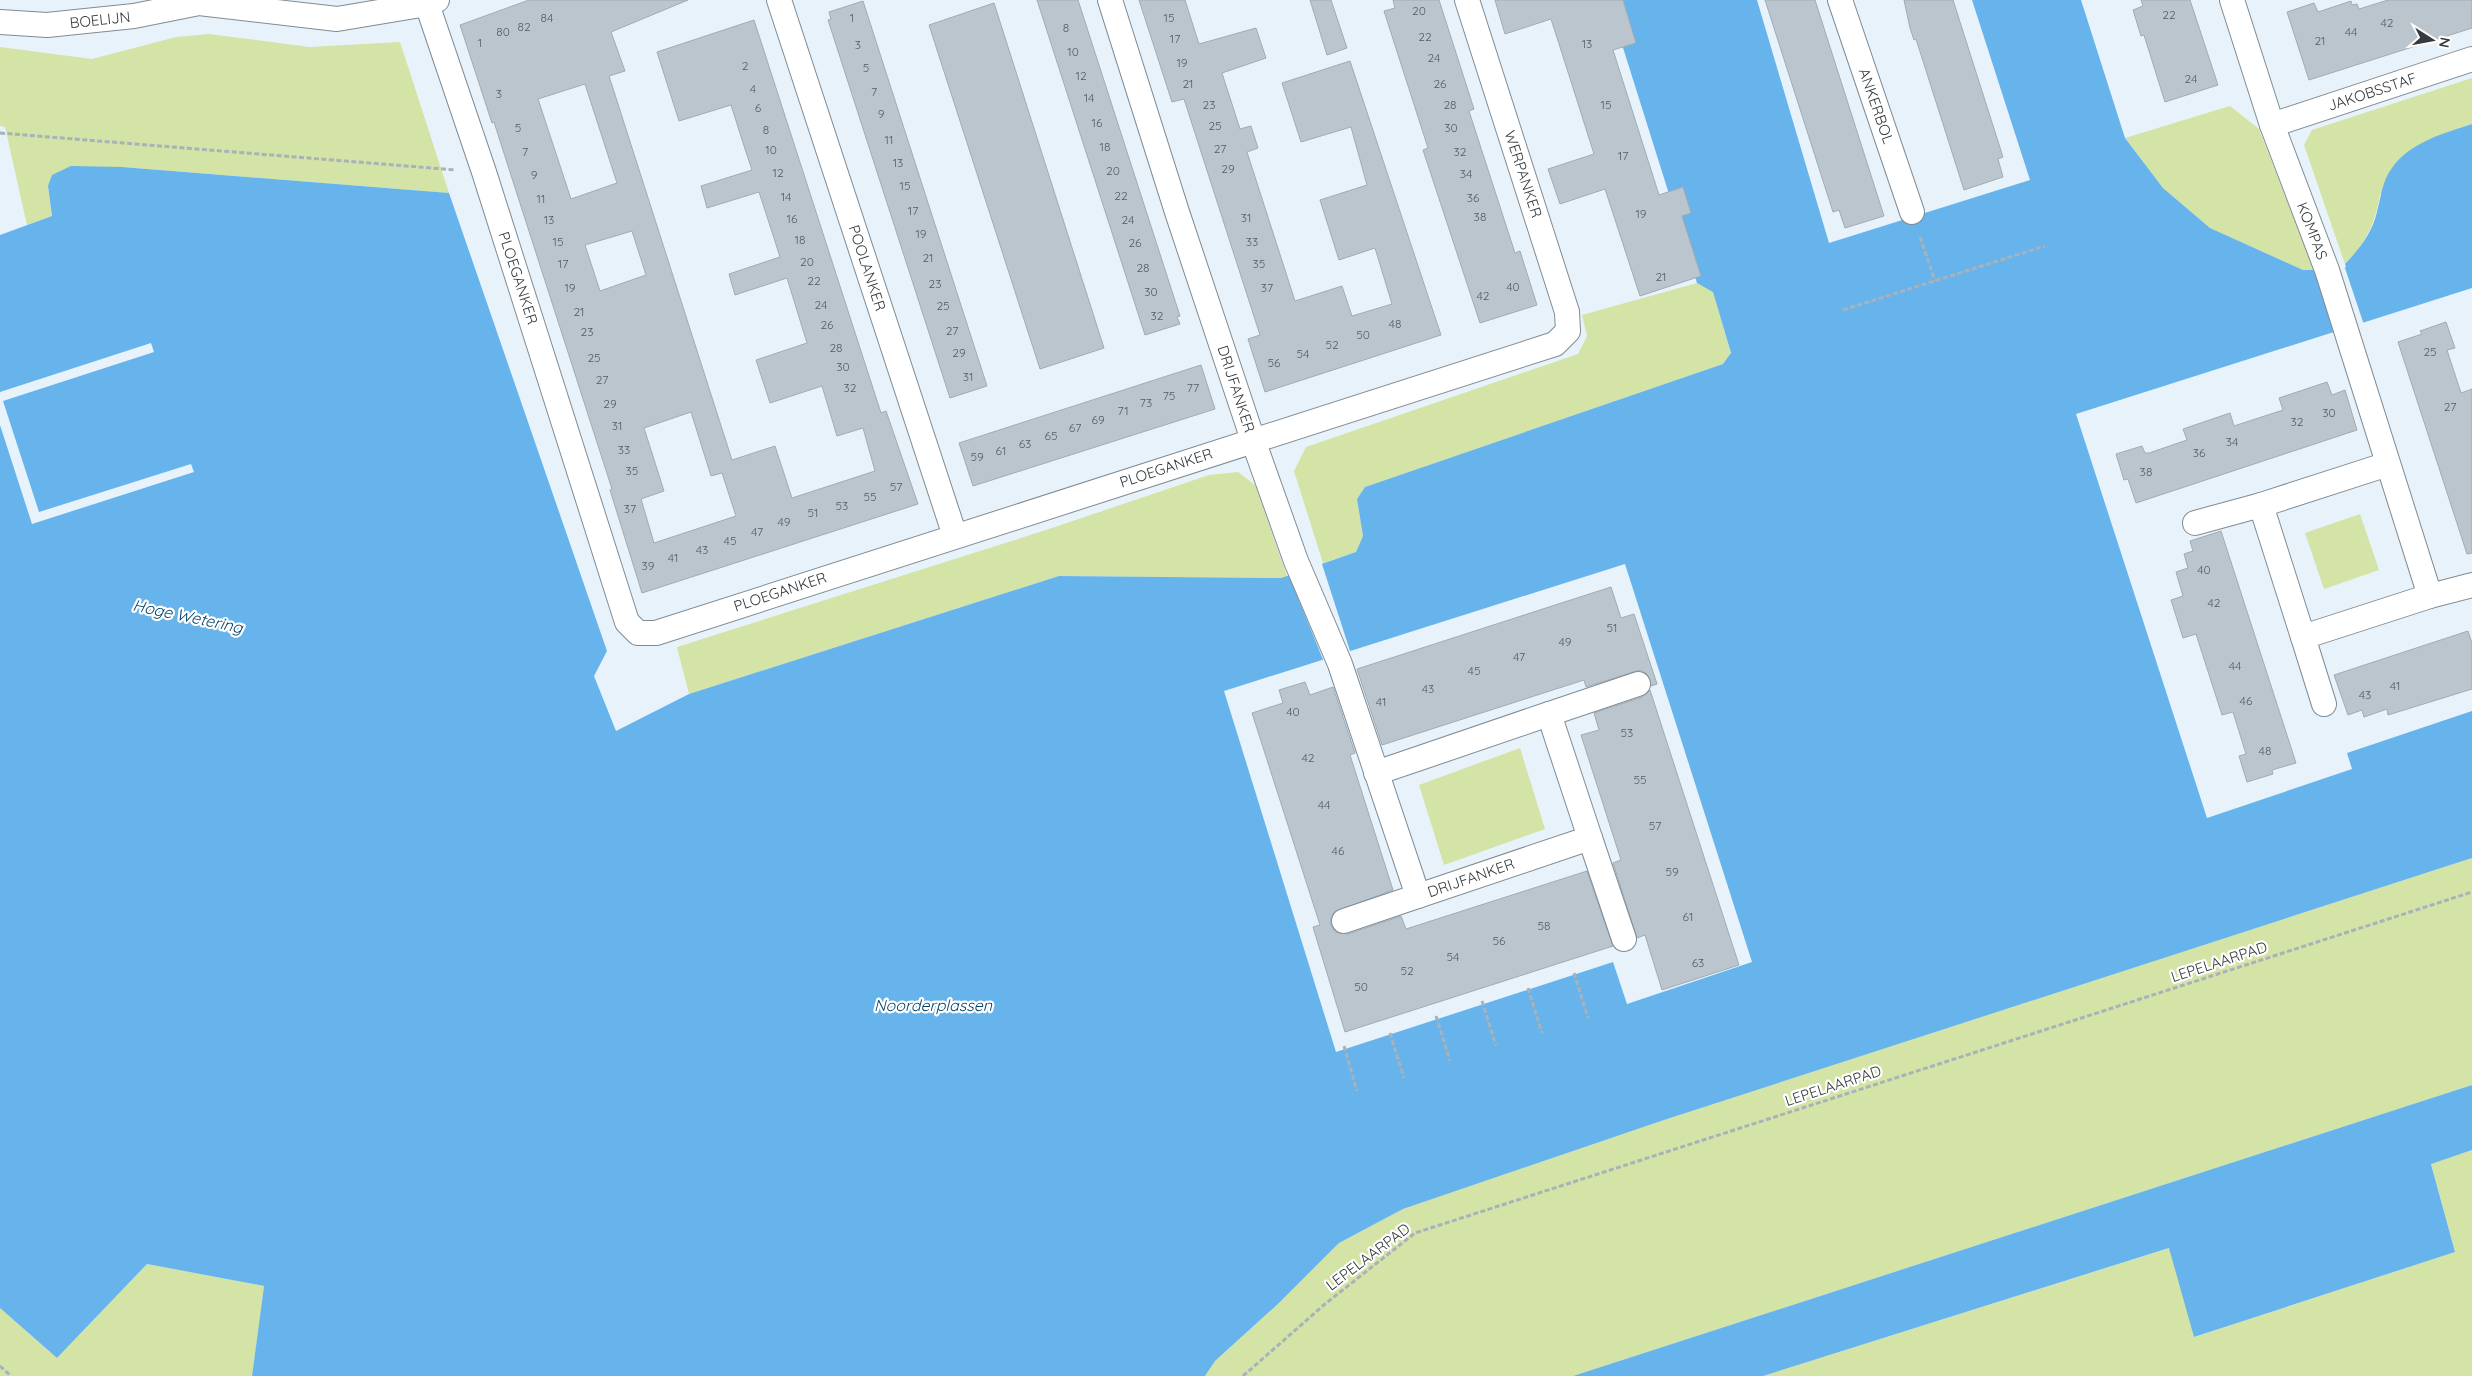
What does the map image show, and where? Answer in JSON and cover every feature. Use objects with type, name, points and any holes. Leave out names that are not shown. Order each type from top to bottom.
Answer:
[{"type":"street","name":"POOLANKER","points":[[779,0],[955,536]]},
{"type":"street","name":"DRIJFANKER","points":[[1110,0],[1177,212],[1253,440],[1296,561],[1340,664],[1418,896],[1590,838]]},
{"type":"street","name":"WERPANKER","points":[[1467,0],[1567,312],[1568,331],[1555,344]]},
{"type":"street","name":"ANKERBOL","points":[[1840,0],[1912,212]]},
{"type":"street","name":"KOMPAS","points":[[2232,0],[2272,125],[2328,270],[2430,596]]},
{"type":"street","name":"PLOEGANKER","points":[[432,2],[627,622],[638,633],[656,632],[1555,344]]},
{"type":"street","name":"BOELIJN","points":[[0,22],[47,25],[134,16],[200,3],[337,19],[432,2]]},
{"type":"street","name":"JAKOBSSTAF","points":[[2272,125],[2472,59]]},
{"type":"street","points":[[2195,523],[2388,464]]},
{"type":"street","points":[[2261,504],[2324,704]]},
{"type":"street","points":[[2303,637],[2472,584]]},
{"type":"street","points":[[1376,773],[1638,684]]},
{"type":"street","points":[[1549,714],[1624,938]]},
{"type":"street","points":[[1344,921],[1418,896]]},
{"type":"path","points":[[0,133],[484,172]]},
{"type":"path","points":[[1912,212],[1935,281]]},
{"type":"path","points":[[1843,310],[2045,246]]},
{"type":"path","name":"LEPELAARPAD","points":[[1243,1376],[1325,1304],[1415,1233],[2472,892]]},
{"type":"path","points":[[1574,973],[1588,1018]]},
{"type":"path","points":[[1528,988],[1542,1033]]},
{"type":"path","points":[[1482,1001],[1496,1046]]},
{"type":"path","points":[[1436,1016],[1450,1061]]},
{"type":"path","points":[[1390,1033],[1404,1078]]},
{"type":"path","points":[[1344,1046],[1358,1091]]},
{"type":"path","points":[[0,1366],[11,1376]]},
{"type":"green space","points":[[209,34],[310,47],[400,42],[449,193],[122,167],[48,187],[52,216],[27,225],[5,127],[0,126],[0,47],[92,59],[176,37]]},
{"type":"green space","points":[[2472,78],[2472,124],[2450,131],[2380,194],[2376,214],[2364,240],[2345,264],[2304,145],[2312,130]]},
{"type":"green space","points":[[2230,106],[2259,129],[2314,270],[2303,270],[2210,228],[2163,188],[2125,138]]},
{"type":"green space","points":[[1697,283],[1713,291],[1731,354],[1723,364],[1365,487],[1357,499],[1363,536],[1356,552],[1323,563],[1294,471],[1306,447],[1578,354],[1587,336],[1582,315]]},
{"type":"green space","points":[[1238,472],[1255,485],[1287,576],[1281,578],[1059,576],[689,694],[677,647],[1046,530],[1209,475]]},
{"type":"green space","points":[[2360,514],[2379,570],[2324,589],[2305,533]]},
{"type":"green space","points":[[1520,748],[1545,829],[1444,865],[1419,785]]},
{"type":"green space","points":[[2472,858],[2472,1085],[1573,1376],[1205,1376],[1215,1361],[1279,1303],[1339,1243],[1403,1209],[1664,1120]]},
{"type":"green space","points":[[2472,1150],[2472,1376],[1763,1376],[2170,1248],[2195,1337],[2455,1252],[2431,1163]]},
{"type":"green space","points":[[147,1264],[264,1286],[252,1376],[0,1376],[0,1308],[57,1358]]},
{"type":"water","name":"Noorderplassen","points":[[1608,0],[1757,0],[1829,243],[2030,180],[1972,0],[2081,0],[2125,138],[2163,188],[2210,228],[2303,270],[2314,270],[2317,276],[2346,267],[2345,264],[2360,246],[2372,227],[2386,178],[2399,159],[2417,145],[2472,124],[2472,288],[2076,414],[2207,818],[2352,769],[2347,753],[2472,711],[2472,858],[1664,1120],[1403,1209],[1339,1243],[1279,1303],[1215,1361],[1205,1376],[252,1376],[264,1286],[147,1264],[57,1358],[0,1308],[0,235],[52,216],[48,186],[52,175],[71,166],[122,167],[449,193],[607,651],[594,676],[616,731],[689,694],[1059,576],[1281,578],[1356,552],[1363,536],[1357,499],[1365,487],[1723,364],[1731,353],[1713,292],[1697,283]],"holes":[[[1625,564],[1752,962],[1627,1004],[1613,962],[1336,1052],[1224,691]]]},
{"type":"water","points":[[2472,1085],[2472,1150],[2431,1164],[2455,1252],[2194,1337],[2169,1248],[1763,1376],[1573,1376]]},
{"type":"pier","points":[[2344,265],[2364,325],[2336,334],[2316,274]]},
{"type":"pier","points":[[151,343],[154,352],[3,401],[39,512],[191,464],[194,472],[32,524],[0,425],[0,392]]},
{"type":"pier","points":[[1321,561],[1351,654],[1324,662],[1288,573]]},
{"type":"building","points":[[529,0],[688,0],[611,32],[625,71],[609,76],[732,460],[775,446],[792,498],[875,471],[863,428],[837,436],[822,386],[770,403],[756,360],[807,343],[787,278],[735,295],[729,274],[780,257],[773,235],[759,192],[707,208],[701,186],[752,170],[731,105],[679,121],[657,52],[754,20],[881,413],[886,411],[918,504],[642,593],[610,490],[612,489],[494,122],[492,123],[460,25]],"holes":[[[585,84],[617,183],[571,199],[538,99]],[[632,231],[646,275],[600,291],[585,245]],[[691,412],[711,476],[722,473],[736,516],[654,543],[641,499],[664,491],[644,428]]]},
{"type":"building","points":[[1037,0],[1078,0],[1180,316],[1177,317],[1180,324],[1145,335]]},
{"type":"building","points":[[1139,0],[1185,0],[1199,44],[1256,28],[1266,58],[1222,73],[1240,129],[1251,126],[1258,148],[1247,152],[1295,301],[1342,286],[1352,316],[1392,304],[1375,248],[1339,260],[1320,200],[1367,185],[1351,127],[1301,142],[1282,83],[1350,61],[1441,335],[1265,392],[1248,339],[1260,335],[1184,99],[1172,102]]},
{"type":"building","points":[[1310,0],[1331,0],[1347,48],[1327,55]]},
{"type":"building","points":[[1393,0],[1439,0],[1474,109],[1469,111],[1515,253],[1520,251],[1537,305],[1480,323],[1423,150],[1428,148],[1384,11],[1395,8]]},
{"type":"building","points":[[1495,0],[1623,0],[1636,43],[1613,50],[1659,195],[1683,187],[1691,213],[1682,216],[1701,276],[1640,296],[1605,189],[1560,204],[1548,169],[1594,154],[1568,72],[1551,19],[1505,34]]},
{"type":"building","points":[[1765,0],[1815,0],[1884,216],[1845,228],[1839,210],[1833,212]]},
{"type":"building","points":[[1904,0],[1953,0],[2003,157],[1998,159],[2003,177],[1964,190],[1916,39],[1914,40],[1910,28]]},
{"type":"building","points":[[2141,0],[2190,0],[2218,85],[2165,102],[2144,35],[2141,36],[2133,10],[2143,6]]},
{"type":"building","points":[[2388,0],[2472,0],[2472,28],[2309,80],[2287,12],[2314,3],[2318,12],[2351,1],[2352,5],[2357,4],[2359,9]]},
{"type":"building","points":[[863,1],[987,386],[950,398],[828,20],[831,19],[829,12]]},
{"type":"building","points":[[994,3],[1104,348],[1040,369],[929,25]]},
{"type":"building","points":[[2446,322],[2455,348],[2447,350],[2461,393],[2472,389],[2472,553],[2467,554],[2398,342],[2422,334],[2420,331]]},
{"type":"building","points":[[1201,365],[1215,409],[973,486],[959,443]]},
{"type":"building","points":[[2327,382],[2332,395],[2345,390],[2357,430],[2136,503],[2128,479],[2124,480],[2116,454],[2142,446],[2145,453],[2149,453],[2187,440],[2183,429],[2230,413],[2234,426],[2283,410],[2279,398]]},
{"type":"building","points":[[2221,531],[2296,763],[2272,770],[2273,774],[2247,782],[2239,756],[2246,754],[2233,712],[2222,715],[2196,634],[2183,638],[2171,600],[2183,596],[2176,572],[2188,568],[2184,554],[2193,551],[2190,541]]},
{"type":"building","points":[[1611,587],[1621,618],[1634,614],[1657,684],[1651,686],[1647,674],[1640,670],[1586,687],[1584,680],[1382,745],[1357,669]]},
{"type":"building","points":[[2468,631],[2472,643],[2472,689],[2388,715],[2387,709],[2364,717],[2362,710],[2348,715],[2334,675]]},
{"type":"building","points":[[1305,682],[1310,695],[1333,687],[1355,753],[1350,755],[1393,890],[1334,912],[1331,918],[1331,925],[1335,932],[1348,934],[1401,916],[1406,929],[1587,871],[1613,946],[1345,1032],[1313,927],[1320,925],[1252,713],[1283,703],[1279,690]]},
{"type":"building","points":[[1650,690],[1739,965],[1662,990],[1645,935],[1637,938],[1613,863],[1621,860],[1581,735],[1599,730],[1594,713],[1642,697]]},
{"type":"water label","name":"Hoge Wetering","points":[[188,616]]}]
